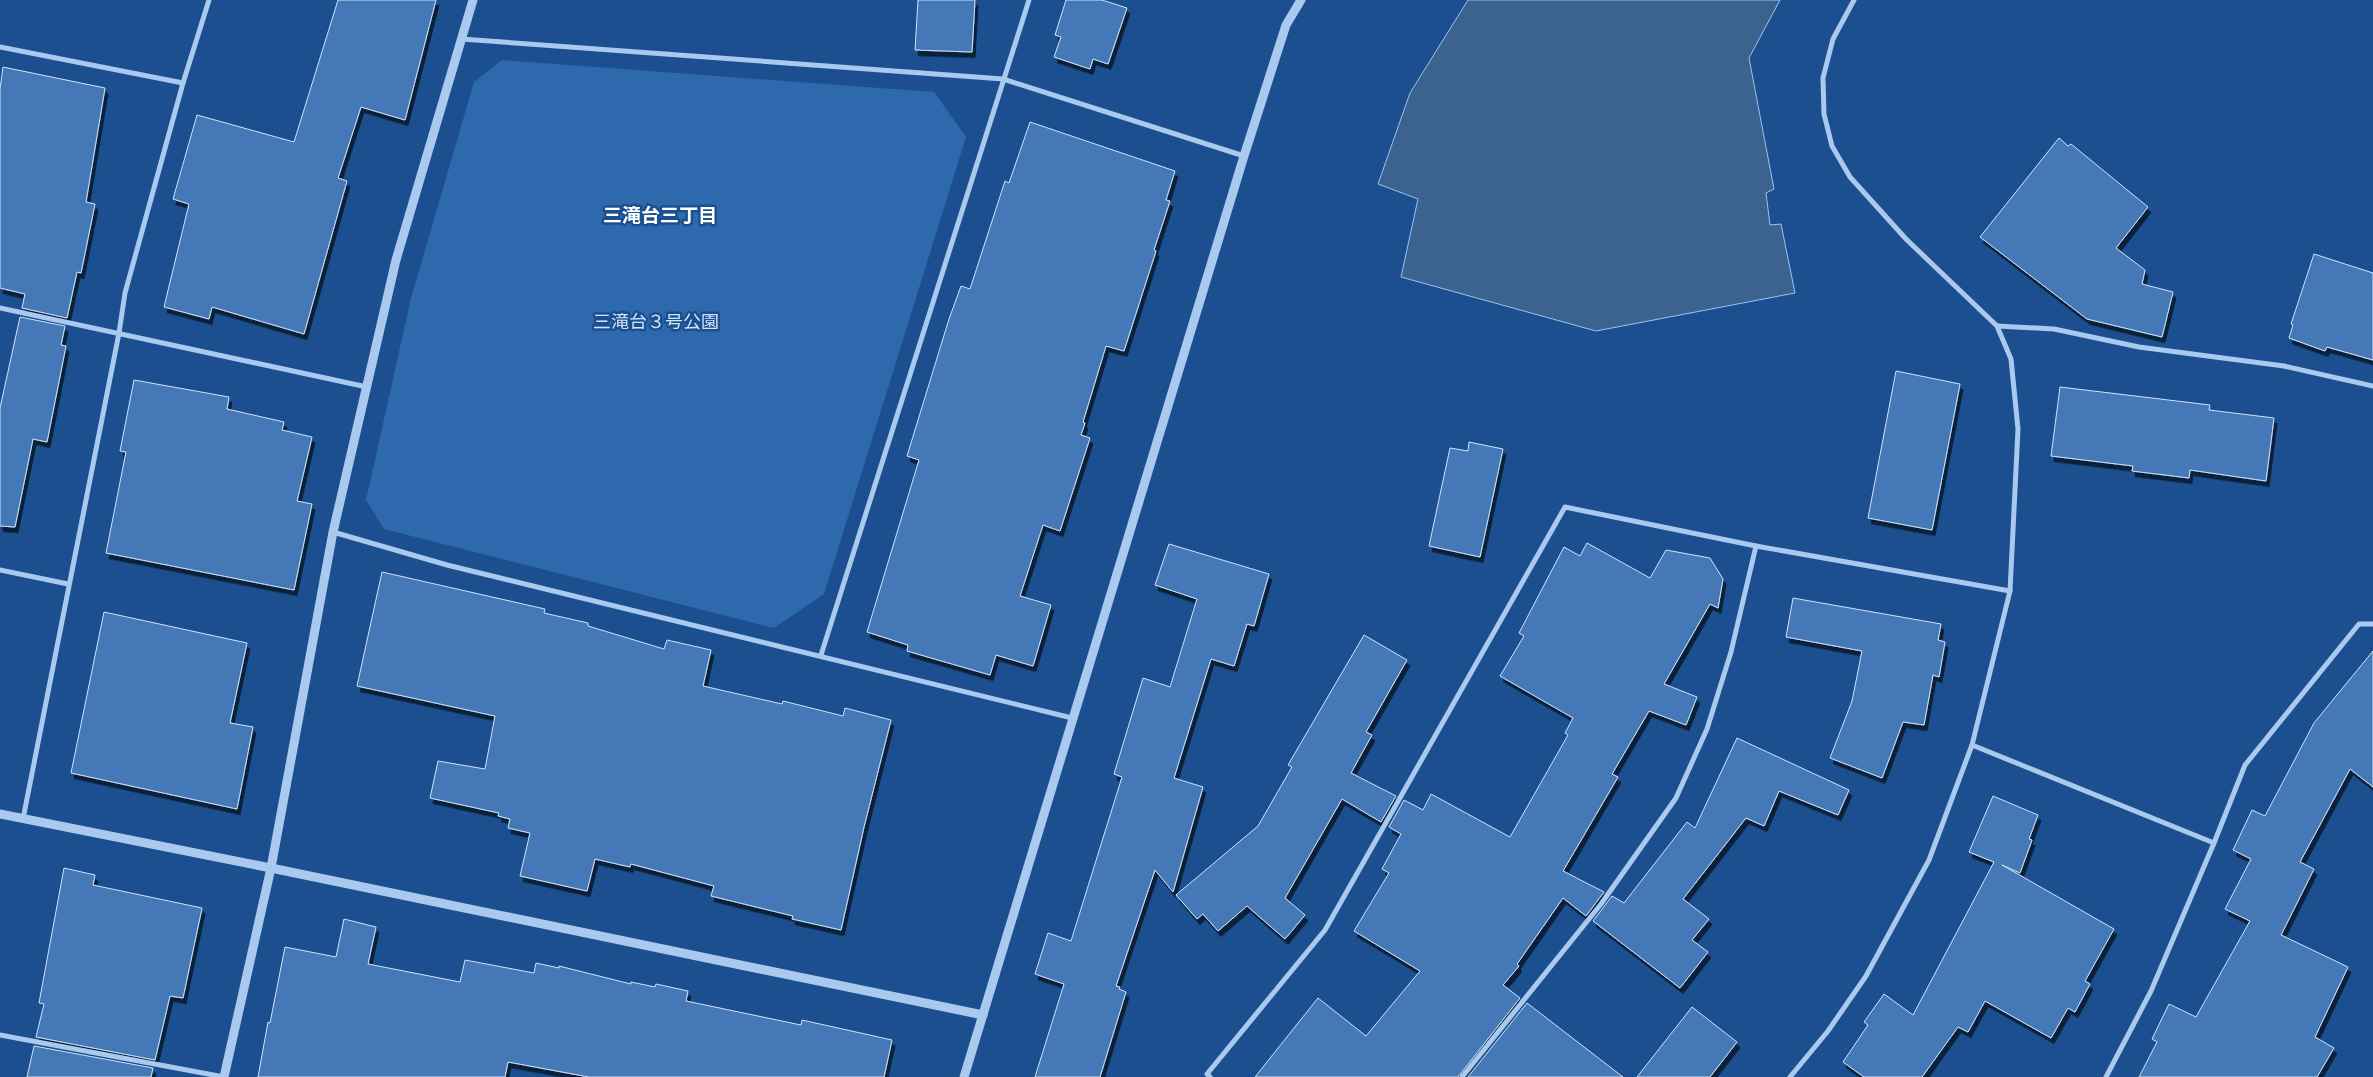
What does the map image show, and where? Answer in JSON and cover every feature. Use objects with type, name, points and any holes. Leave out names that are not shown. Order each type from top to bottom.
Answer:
[{"type":"street","points":[[23,819],[119,333],[125,293],[183,83],[210,0]]},
{"type":"street","points":[[0,1035],[224,1077],[271,868],[333,532],[396,260],[473,0]]},
{"type":"street","points":[[821,655],[1029,0]]},
{"type":"street","points":[[964,1077],[1244,156],[1286,25],[1301,0]]},
{"type":"street","points":[[1790,1077],[1828,1031],[1866,976],[1929,860],[1972,745],[2010,591],[2018,429],[2011,359],[1997,326],[1906,239],[1868,198],[1850,177],[1832,146],[1824,114],[1823,78],[1833,39],[1854,0]]},
{"type":"street","points":[[461,39],[1004,78],[1244,156]]},
{"type":"street","points":[[0,47],[183,83]]},
{"type":"street","points":[[0,308],[367,387]]},
{"type":"street","points":[[1997,326],[2054,329],[2139,347],[2284,366],[2373,386]]},
{"type":"street","points":[[1210,1077],[1208,1074],[1325,930],[1565,507],[1756,546],[2010,591]]},
{"type":"street","points":[[333,532],[446,565],[821,655],[1072,718]]},
{"type":"street","points":[[1462,1077],[1601,904],[1676,798],[1710,721],[1731,652],[1756,546]]},
{"type":"street","points":[[0,570],[68,584]]},
{"type":"street","points":[[2106,1077],[2151,991],[2245,765],[2359,624],[2373,624]]},
{"type":"street","points":[[1972,745],[2214,843]]},
{"type":"street","points":[[0,814],[984,1014]]},
{"type":"green space","name":"三滝台３号公園","points":[[502,60],[934,92],[966,137],[824,594],[774,628],[384,529],[366,500],[411,298],[474,82]]},
{"type":"shaded area","points":[[1468,0],[1780,0],[1749,58],[1774,189],[1766,193],[1770,225],[1781,224],[1795,293],[1596,331],[1401,277],[1418,199],[1378,184],[1410,93]]},
{"type":"building","points":[[338,0],[436,0],[405,120],[361,107],[338,178],[347,181],[304,334],[212,307],[209,319],[164,307],[189,204],[173,199],[197,115],[294,142]]},
{"type":"building","points":[[918,0],[975,0],[972,52],[915,50]]},
{"type":"building","points":[[1066,0],[1102,0],[1127,8],[1108,64],[1093,59],[1090,69],[1054,57],[1061,37],[1055,35]]},
{"type":"building","points":[[3,67],[105,88],[86,202],[95,204],[81,273],[77,272],[67,318],[22,308],[25,294],[0,288],[0,89]]},
{"type":"building","points":[[1030,122],[1175,171],[1166,200],[1170,201],[1154,250],[1156,251],[1124,351],[1106,346],[1083,422],[1085,423],[1081,435],[1090,438],[1060,531],[1043,525],[1020,596],[1051,605],[1033,666],[996,655],[990,675],[907,651],[908,645],[867,632],[919,460],[907,456],[949,319],[961,286],[970,289],[1005,181],[1009,183]]},
{"type":"building","points":[[2059,138],[2068,146],[2071,144],[2148,207],[2116,248],[2145,270],[2142,284],[2173,292],[2162,337],[2087,319],[1980,237]]},
{"type":"building","points":[[2314,254],[2373,273],[2373,360],[2327,347],[2325,351],[2289,338],[2293,325],[2291,324]]},
{"type":"building","points":[[20,317],[65,326],[61,345],[66,346],[47,442],[33,439],[15,527],[0,526],[0,408]]},
{"type":"building","points":[[1896,371],[1960,384],[1932,530],[1868,518]]},
{"type":"building","points":[[134,380],[229,397],[227,409],[284,422],[282,430],[312,437],[297,501],[312,504],[294,590],[106,553],[126,452],[120,451]]},
{"type":"building","points":[[2060,387],[2210,405],[2209,410],[2274,418],[2266,481],[2190,470],[2189,478],[2132,471],[2133,466],[2051,456]]},
{"type":"building","points":[[1469,442],[1503,449],[1480,557],[1429,546],[1450,448],[1468,451]]},
{"type":"building","points":[[1587,543],[1650,578],[1666,550],[1710,558],[1723,579],[1718,608],[1710,604],[1664,684],[1697,697],[1686,725],[1649,711],[1612,774],[1618,777],[1563,871],[1604,892],[1586,916],[1563,898],[1517,964],[1519,966],[1503,985],[1520,998],[1458,1077],[1255,1077],[1318,998],[1366,1036],[1420,971],[1354,931],[1389,873],[1382,869],[1401,834],[1389,827],[1404,800],[1423,810],[1431,794],[1510,837],[1568,735],[1565,733],[1573,718],[1500,676],[1524,636],[1519,633],[1564,547],[1580,556]]},
{"type":"building","points":[[1169,544],[1269,574],[1254,626],[1247,624],[1234,666],[1211,659],[1174,778],[1203,787],[1173,892],[1155,870],[1116,986],[1126,992],[1100,1077],[1035,1077],[1064,984],[1035,974],[1048,933],[1071,941],[1122,777],[1114,774],[1143,678],[1170,687],[1197,599],[1155,585]]},
{"type":"building","points":[[382,572],[545,609],[544,613],[588,623],[588,626],[664,649],[667,640],[711,650],[703,686],[782,704],[783,701],[843,716],[845,708],[891,720],[841,930],[792,919],[793,916],[711,896],[714,886],[631,864],[630,867],[595,859],[587,891],[520,876],[530,833],[508,828],[510,819],[498,816],[499,813],[430,798],[438,761],[485,769],[495,716],[357,686]]},
{"type":"building","points":[[1793,598],[1941,624],[1938,640],[1945,642],[1939,677],[1933,675],[1924,725],[1903,722],[1882,778],[1830,758],[1852,701],[1862,651],[1786,637]]},
{"type":"building","points":[[104,612],[247,643],[230,723],[253,727],[237,809],[71,773]]},
{"type":"building","points":[[1364,635],[1407,660],[1366,732],[1372,735],[1351,773],[1396,796],[1381,822],[1342,799],[1285,898],[1305,915],[1285,939],[1247,906],[1218,931],[1203,914],[1197,919],[1176,895],[1258,826],[1292,767],[1288,765]]},
{"type":"building","points":[[2373,651],[2373,787],[2350,769],[2300,862],[2314,869],[2281,935],[2348,967],[2315,1037],[2334,1048],[2317,1077],[2139,1077],[2157,1042],[2152,1039],[2169,1004],[2196,1017],[2250,921],[2225,909],[2251,859],[2233,850],[2252,810],[2265,816],[2314,723]]},
{"type":"building","points":[[1737,738],[1849,790],[1838,815],[1779,791],[1764,826],[1746,818],[1683,899],[1709,919],[1692,940],[1708,952],[1680,988],[1593,921],[1612,896],[1624,903],[1687,822],[1695,828]]},
{"type":"building","points":[[1993,796],[2038,815],[2029,839],[2032,840],[2020,873],[2002,865],[2114,929],[2085,981],[2090,984],[2075,1012],[2068,1008],[2051,1038],[1985,1001],[1968,1032],[1958,1027],[1922,1077],[1864,1077],[1843,1062],[1868,1025],[1864,1022],[1884,994],[1913,1015],[1994,862],[1969,852]]},
{"type":"building","points":[[64,868],[95,875],[93,885],[202,908],[183,998],[170,996],[155,1060],[36,1037],[44,1004],[39,1003]]},
{"type":"building","points":[[344,919],[376,927],[368,964],[460,982],[465,960],[534,973],[536,963],[559,968],[559,966],[631,984],[631,982],[655,987],[656,984],[688,991],[686,1001],[801,1025],[802,1020],[892,1040],[884,1077],[589,1077],[508,1062],[505,1077],[258,1077],[285,947],[336,957]]},
{"type":"building","points":[[1527,1003],[1623,1077],[1468,1077]]},
{"type":"building","points":[[1692,1007],[1737,1042],[1710,1077],[1637,1077]]},
{"type":"building","points":[[34,1046],[153,1068],[151,1077],[27,1077]]},
{"type":"district","name":"三滝台三丁目","points":[[660,215]]}]
